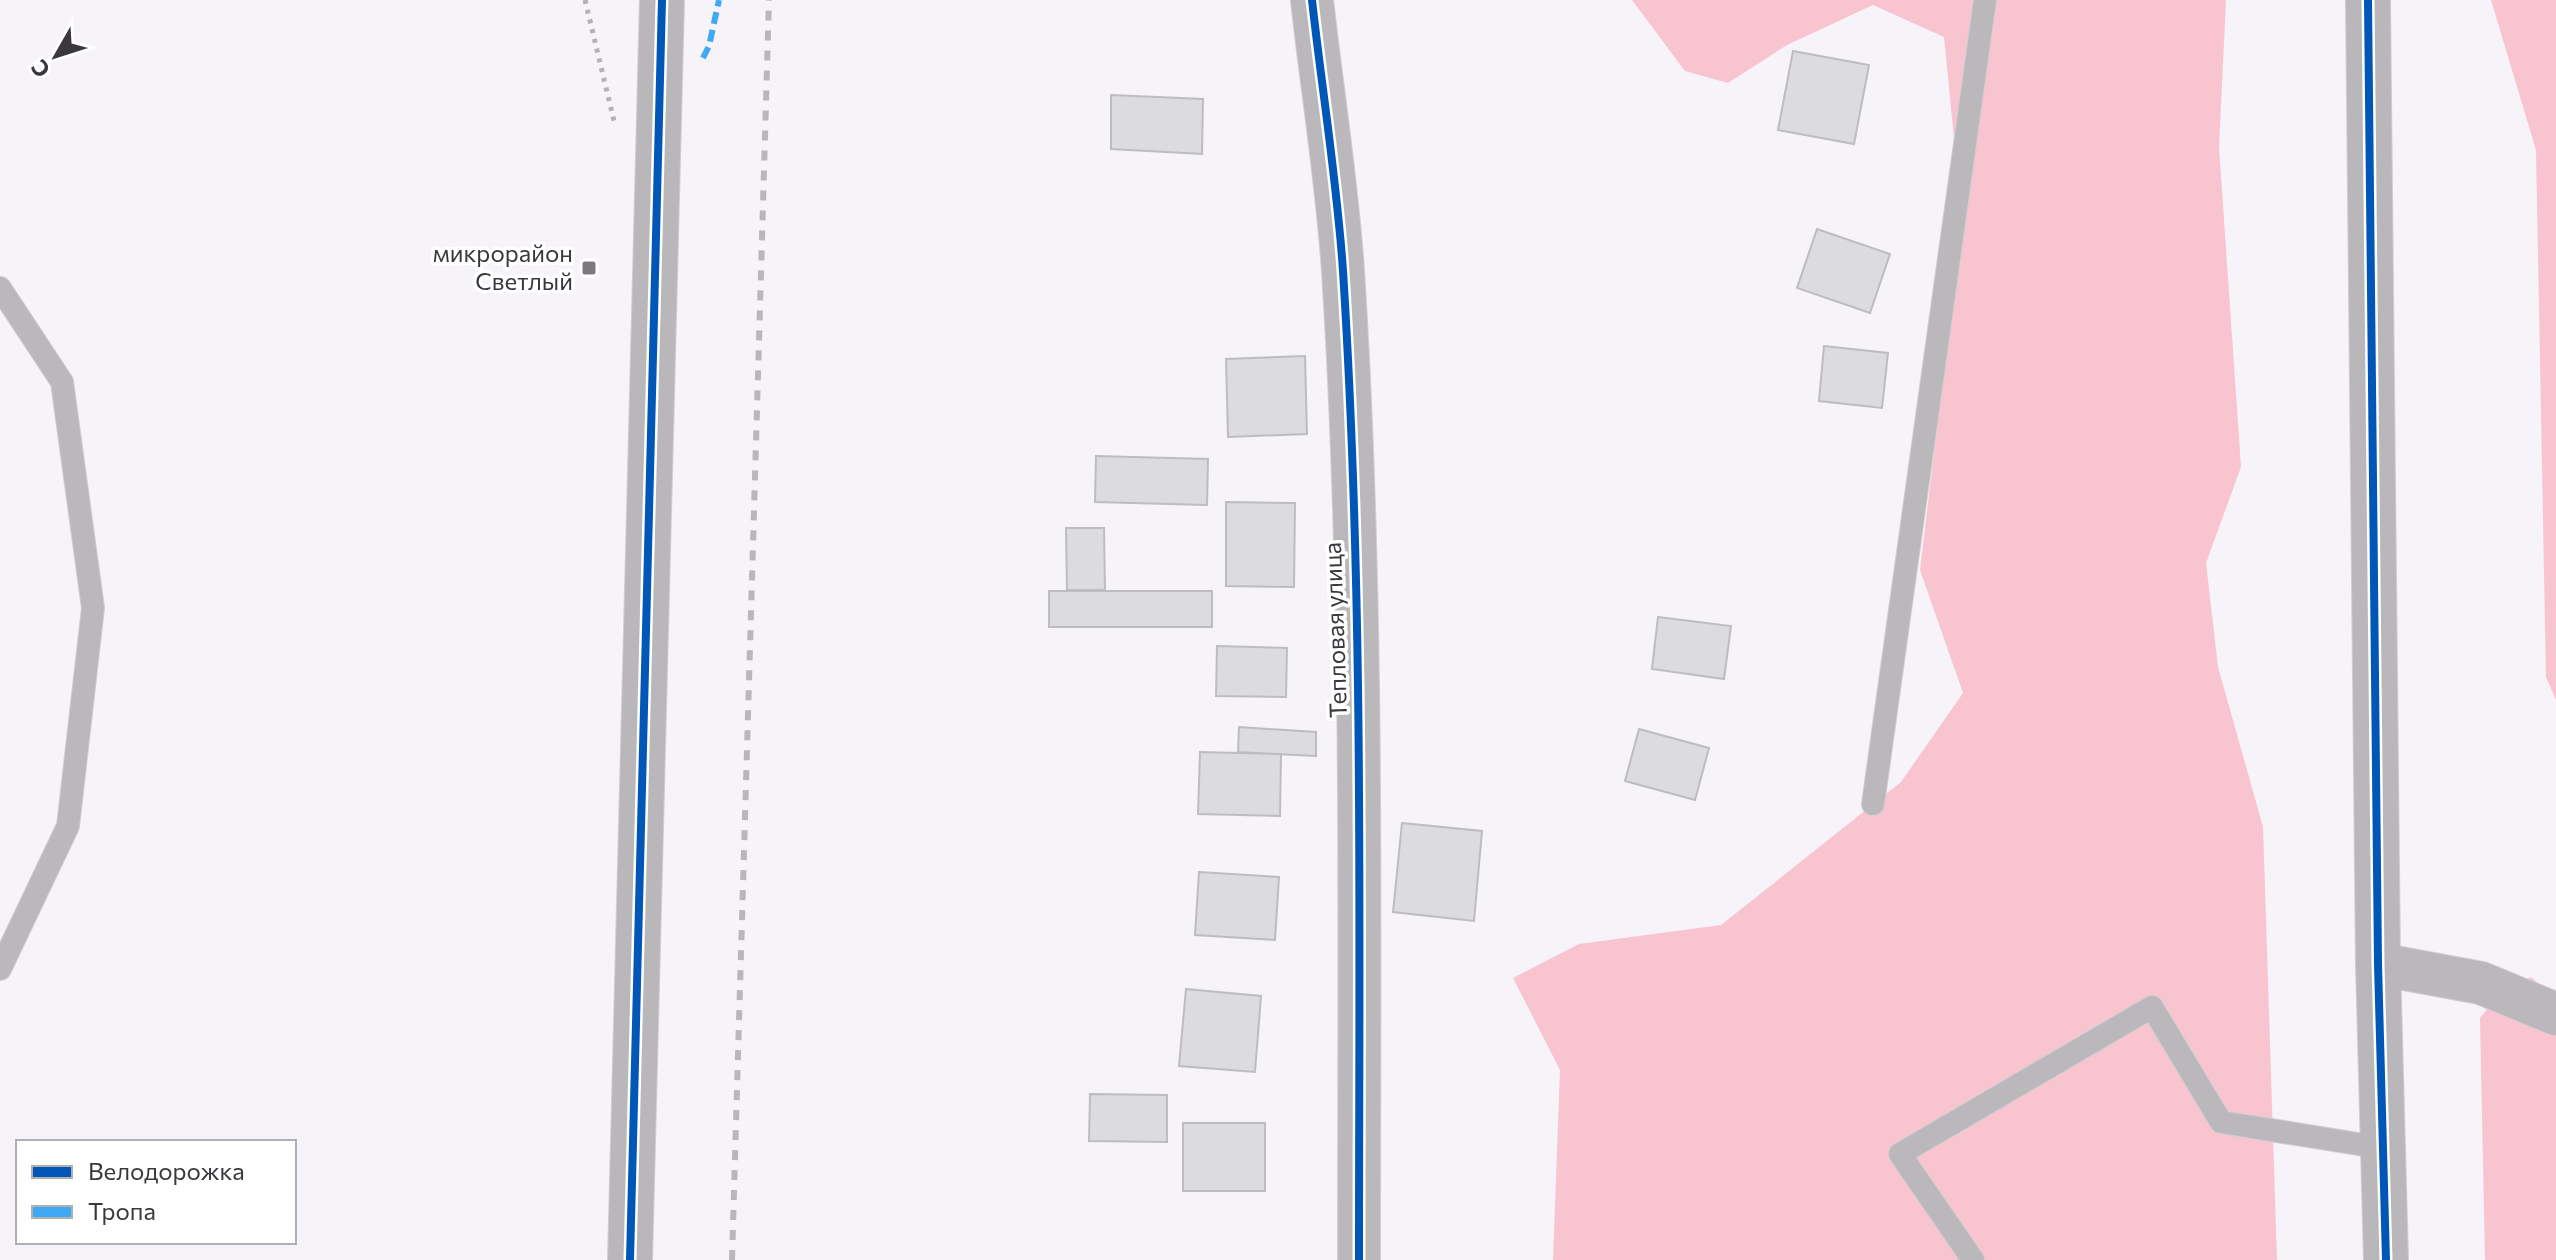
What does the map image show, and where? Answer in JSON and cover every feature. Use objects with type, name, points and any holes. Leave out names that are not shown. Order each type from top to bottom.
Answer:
[{"type":"street","points":[[630,1260],[662,0]]},
{"type":"street","name":"Тепловая улица","points":[[1312,0],[1343,269],[1359,721],[1359,1260]]},
{"type":"street","points":[[2368,0],[2378,964],[2386,1260]]},
{"type":"street","points":[[2378,964],[2481,983],[2556,1014]]},
{"type":"lane","points":[[1873,804],[1985,0]]},
{"type":"lane","points":[[0,288],[62,382],[93,608],[68,826],[0,969]]},
{"type":"lane","points":[[1973,1260],[1900,1154],[2152,1007],[2221,1122],[2383,1148]]},
{"type":"path","points":[[585,0],[617,133]]},
{"type":"shaded area","points":[[1632,0],[2226,0],[2219,147],[2241,467],[2206,563],[2218,667],[2263,827],[2277,1260],[1553,1260],[1560,1070],[1513,978],[1579,944],[1721,925],[1901,782],[1963,693],[1920,570],[1962,220],[1944,37],[1873,5],[1787,45],[1728,83],[1685,71]]},
{"type":"shaded area","points":[[2491,0],[2556,0],[2556,700],[2546,677],[2536,150]]},
{"type":"shaded area","points":[[2531,977],[2556,998],[2556,1260],[2485,1260],[2480,1018],[2502,989]]},
{"type":"building","points":[[1793,51],[1869,65],[1854,144],[1778,130]]},
{"type":"building","points":[[1111,95],[1203,99],[1202,154],[1111,149]]},
{"type":"building","points":[[1817,229],[1890,254],[1870,313],[1797,288]]},
{"type":"building","points":[[1824,346],[1888,353],[1882,408],[1819,401]]},
{"type":"building","points":[[1305,356],[1307,434],[1228,437],[1226,359]]},
{"type":"building","points":[[1096,456],[1208,459],[1207,505],[1095,502]]},
{"type":"building","points":[[1226,502],[1295,503],[1294,587],[1226,586]]},
{"type":"building","points":[[1066,528],[1104,528],[1105,590],[1067,590]]},
{"type":"building","points":[[1049,591],[1212,591],[1212,627],[1049,627]]},
{"type":"building","points":[[1658,617],[1731,626],[1724,679],[1652,669]]},
{"type":"building","points":[[1217,646],[1287,648],[1286,697],[1216,696]]},
{"type":"building","points":[[1239,727],[1316,732],[1316,756],[1238,752]]},
{"type":"building","points":[[1639,729],[1709,748],[1695,800],[1625,781]]},
{"type":"building","points":[[1200,752],[1281,754],[1280,816],[1198,814]]},
{"type":"building","points":[[1402,823],[1482,831],[1474,921],[1393,912]]},
{"type":"building","points":[[1199,872],[1279,877],[1275,940],[1195,935]]},
{"type":"building","points":[[1186,989],[1261,996],[1255,1072],[1179,1066]]},
{"type":"building","points":[[1090,1094],[1167,1095],[1167,1142],[1089,1141]]},
{"type":"building","points":[[1183,1123],[1265,1123],[1265,1191],[1183,1191]]},
{"type":"railway","points":[[732,1260],[769,0]]},
{"type":"marked path","points":[[703,58],[709,46],[719,0]]},
{"type":"cycle path","points":[[630,1260],[662,0]]},
{"type":"cycle path","points":[[1312,0],[1340,237],[1350,394],[1359,766],[1359,1260]]},
{"type":"cycle path","points":[[2368,0],[2378,964],[2386,1260]]},
{"type":"place","name":"микрорайон Светлый","points":[[589,268]]}]
